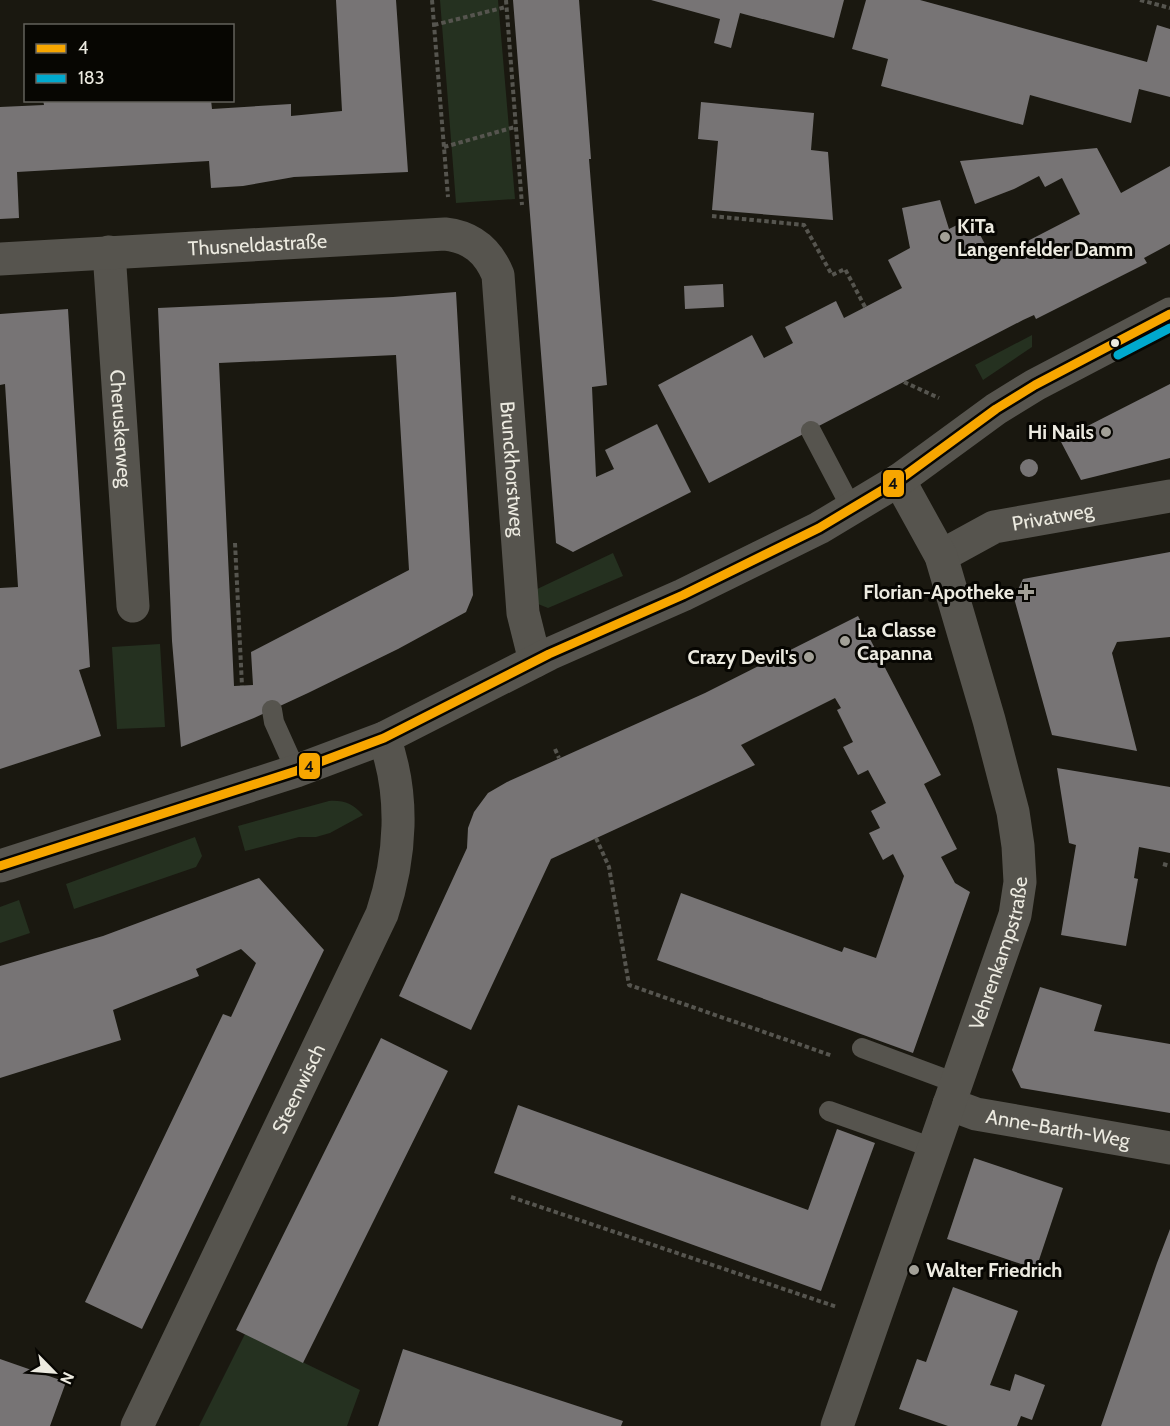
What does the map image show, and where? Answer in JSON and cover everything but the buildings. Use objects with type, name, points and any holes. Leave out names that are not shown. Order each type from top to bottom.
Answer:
[{"type":"street","name":"Thusneldastraße","points":[[0,259],[445,234],[469,240],[483,249],[493,262],[498,275]]},
{"type":"street","name":"Cheruskerweg","points":[[109,252],[133,606]]},
{"type":"street","name":"Brunckhorstweg","points":[[498,275],[523,613],[535,661]]},
{"type":"street","points":[[0,866],[296,771],[384,738],[535,661],[683,596],[764,557],[852,509],[899,480],[996,409],[1035,385],[1170,314]]},
{"type":"street","name":"Vehrenkampstraße","points":[[837,1426],[1014,915],[1020,882],[1013,812],[989,720],[941,556],[899,480]]},
{"type":"street","name":"Privatweg","points":[[941,556],[994,527],[1170,495]]},
{"type":"street","name":"Steenwisch","points":[[137,1426],[382,914],[395,864],[398,828],[397,789],[384,738]]},
{"type":"street","name":"Anne-Barth-Weg","points":[[952,1093],[976,1114],[1170,1148]]},
{"type":"lane","points":[[811,430],[852,509]]},
{"type":"lane","points":[[272,710],[274,722],[296,771]]},
{"type":"lane","points":[[862,1048],[952,1093]]},
{"type":"lane","points":[[829,1110],[933,1148]]},
{"type":"path","points":[[432,0],[448,201]]},
{"type":"path","points":[[506,0],[522,205]]},
{"type":"path","points":[[1140,0],[1170,8]]},
{"type":"path","points":[[434,25],[506,6]]},
{"type":"path","points":[[444,147],[515,127]]},
{"type":"path","points":[[712,216],[804,225],[832,275],[845,269],[865,307]]},
{"type":"path","points":[[904,381],[939,398]]},
{"type":"path","points":[[235,543],[242,686]]},
{"type":"path","points":[[555,749],[559,758]]},
{"type":"path","points":[[597,838],[609,867],[629,985],[838,1058]]},
{"type":"path","points":[[1163,864],[1170,866]]},
{"type":"path","points":[[511,1197],[841,1308]]},
{"type":"green space","points":[[440,0],[498,0],[515,199],[456,203]]},
{"type":"green space","points":[[1032,335],[1032,347],[983,380],[975,365]]},
{"type":"green space","points":[[613,553],[623,576],[548,608],[538,604],[533,591]]},
{"type":"green space","points":[[160,644],[165,727],[117,729],[112,647]]},
{"type":"green space","points":[[329,801],[348,804],[363,815],[330,833],[316,837],[299,837],[245,851],[238,826]]},
{"type":"green space","points":[[195,837],[202,856],[196,867],[74,909],[66,884]]},
{"type":"green space","points":[[19,900],[30,933],[0,943],[0,907]]},
{"type":"green space","points":[[245,1334],[360,1390],[347,1426],[199,1426]]},
{"type":"transit line","name":"4","points":[[0,866],[296,771],[384,738],[549,654],[683,595],[819,528],[899,480],[996,409],[1035,385],[1170,314]]},
{"type":"transit line","name":"183","points":[[1118,355],[1170,328]]},
{"type":"place","name":"KiTa Langenfelder Damm","points":[[945,237]]},
{"type":"place","name":"Hi Nails","points":[[1106,432]]},
{"type":"place","name":"Florian-Apotheke","points":[[1026,592]]},
{"type":"place","name":"La Classe Capanna","points":[[845,641]]},
{"type":"place","name":"Crazy Devil's","points":[[809,657]]},
{"type":"place","name":"Walter Friedrich","points":[[914,1270]]}]
